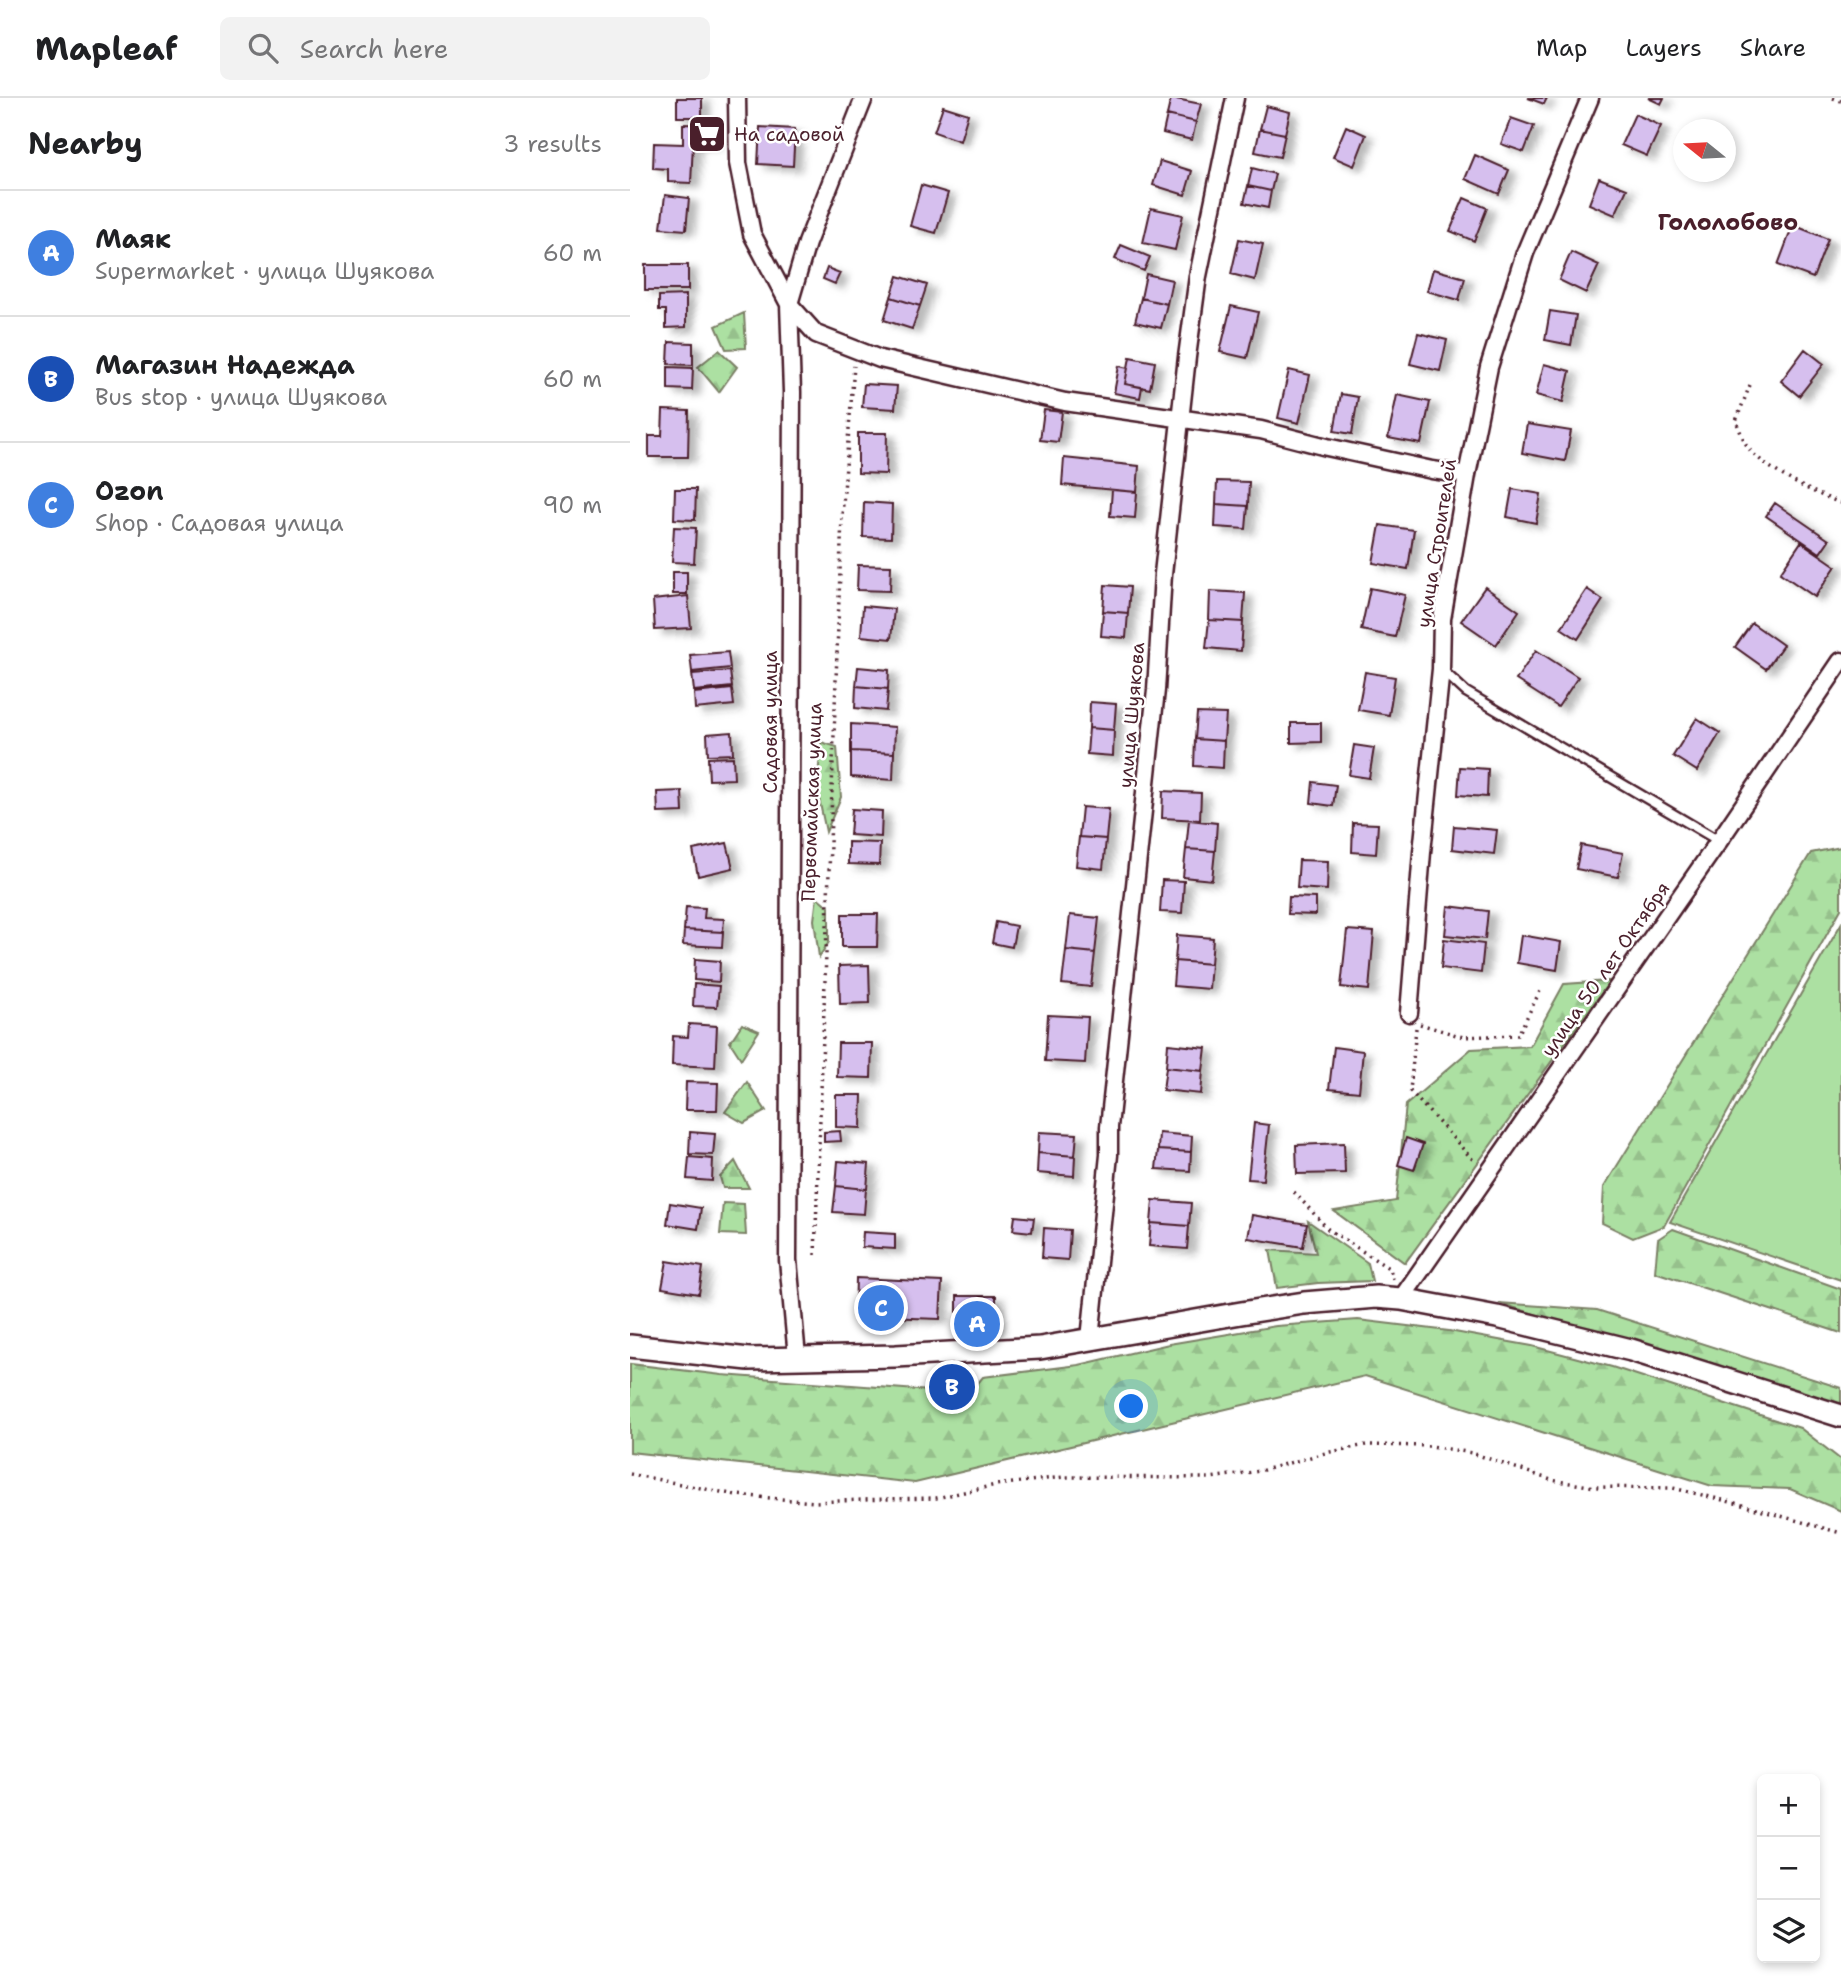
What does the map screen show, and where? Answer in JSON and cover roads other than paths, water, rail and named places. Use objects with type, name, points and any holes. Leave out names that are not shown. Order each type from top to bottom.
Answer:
[{"type":"street","name":"Садовая улица","points":[[737,98],[738,163],[752,234],[789,304],[792,392],[788,1260],[797,1357]]},
{"type":"street","points":[[863,98],[807,243],[789,304],[816,334],[880,359],[1065,402],[1261,430],[1432,471],[1467,475]]},
{"type":"street","name":"улица Шуякова","points":[[1090,1339],[1109,1156],[1109,1127],[1156,691],[1163,574],[1180,420],[1198,276],[1234,98]]},
{"type":"street","name":"улица Строителей","points":[[1413,1018],[1422,852],[1441,669],[1442,618],[1467,475],[1489,367],[1525,253],[1590,98]]},
{"type":"street","name":"улица 50 лет Октября","points":[[1401,1299],[1841,661]]},
{"type":"street","points":[[630,1346],[749,1359],[896,1356],[1040,1348],[1304,1304],[1376,1297],[1401,1299],[1497,1317],[1620,1347],[1773,1392],[1841,1416]]},
{"type":"lane","points":[[1441,669],[1466,692],[1719,841]]},
{"type":"place","name":"На садовой","points":[[707,134]]},
{"type":"place","name":"Ozon","points":[[881,1308]]},
{"type":"place","name":"Маяк","points":[[977,1324]]},
{"type":"place","name":"Магазин Надежда","points":[[952,1387]]},
{"type":"district","name":"Гололобово","points":[[1728,222]]}]
